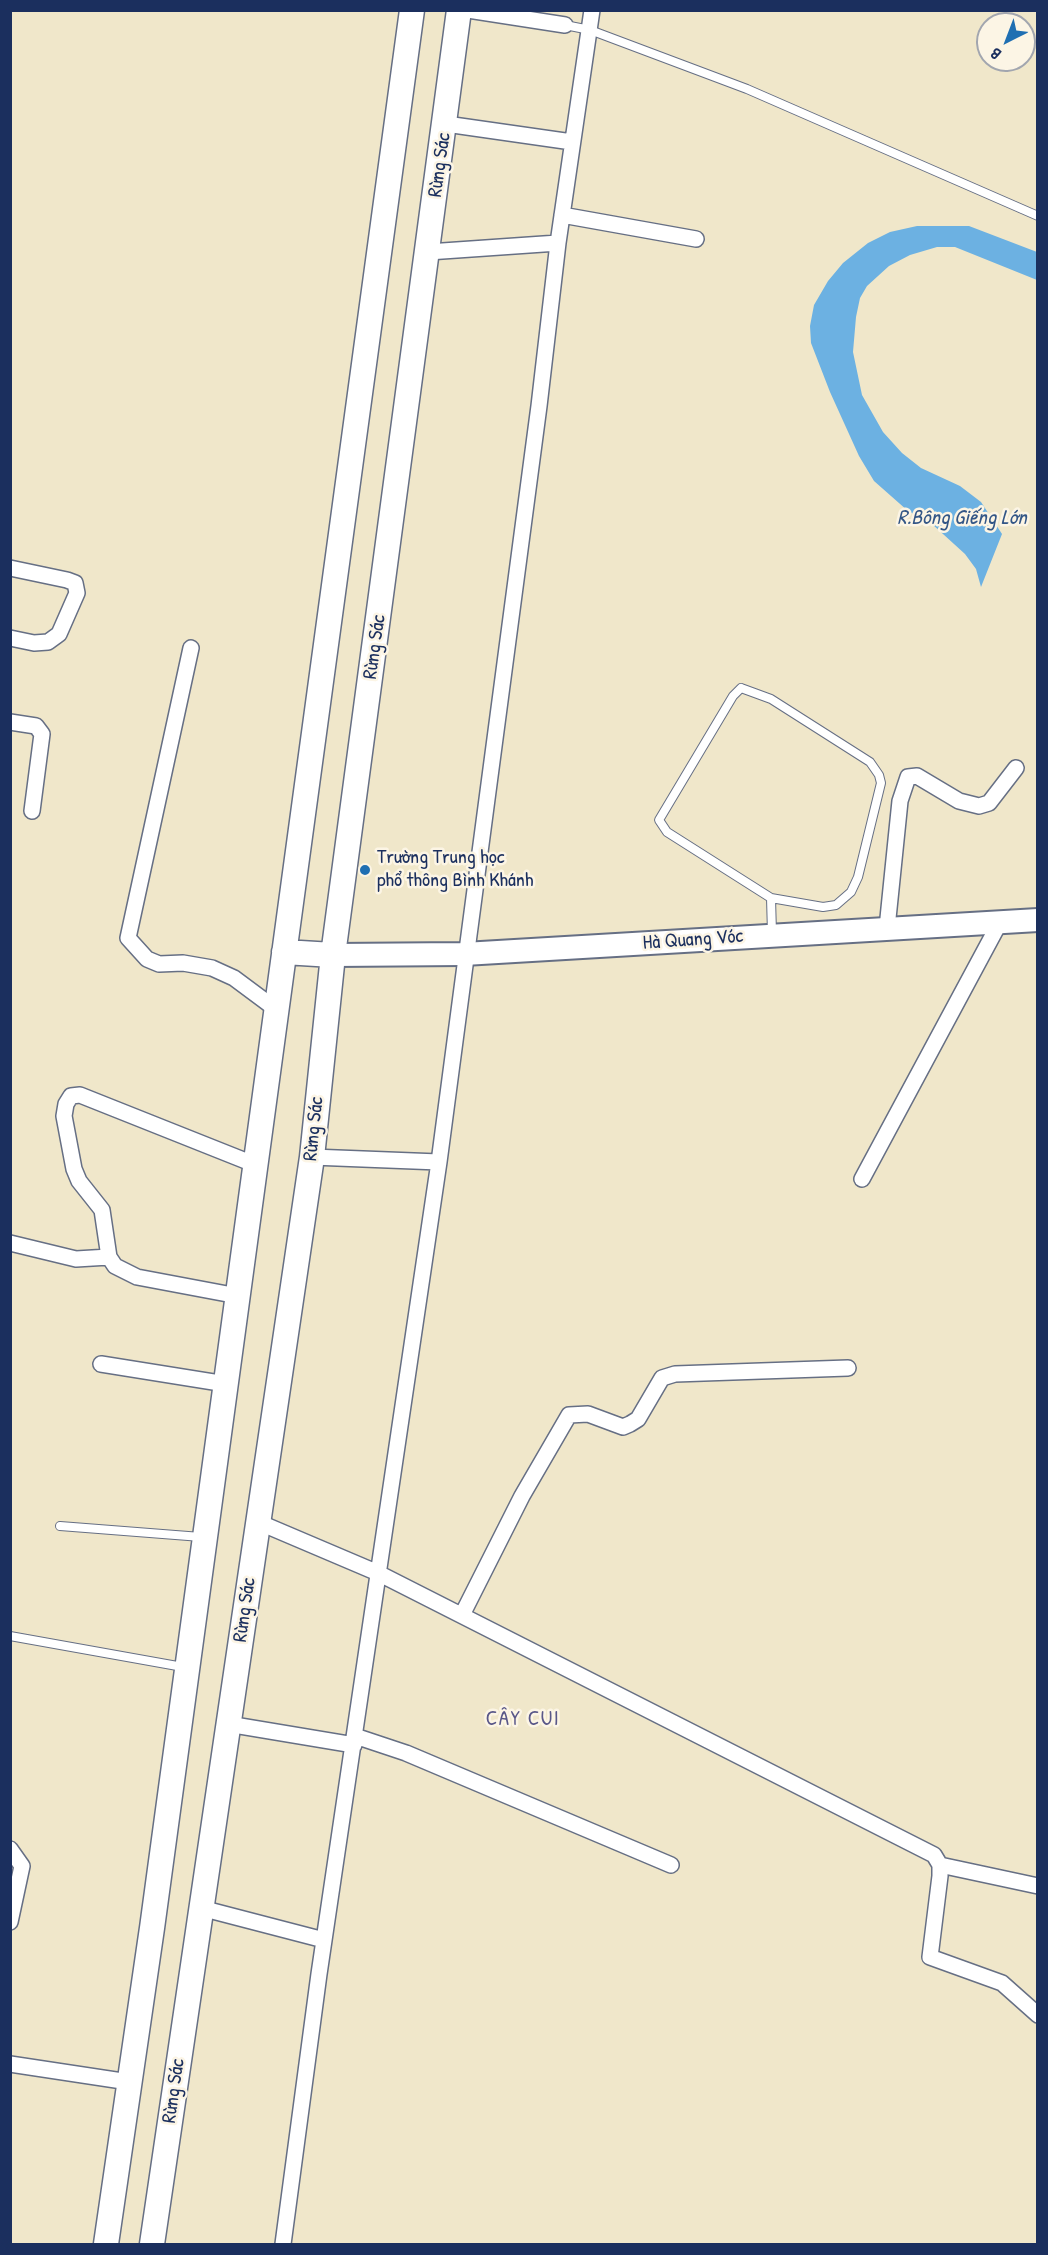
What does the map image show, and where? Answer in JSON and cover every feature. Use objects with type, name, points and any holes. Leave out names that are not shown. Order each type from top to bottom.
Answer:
[{"type":"main road","points":[[106,2244],[256,1165],[412,10]]},
{"type":"main road","name":"Rừng Sác","points":[[152,2244],[212,1910],[239,1726],[258,1522],[322,1158],[341,956],[459,10]]},
{"type":"main road","points":[[284,952],[341,956]]},
{"type":"street","points":[[468,10],[565,25]]},
{"type":"street","points":[[283,2244],[324,1940],[438,1162],[558,243],[592,10]]},
{"type":"street","points":[[446,124],[572,142]]},
{"type":"street","points":[[562,215],[696,239]]},
{"type":"street","points":[[428,252],[531,243],[558,243]]},
{"type":"street","points":[[10,568],[67,579],[75,583],[77,592],[59,634],[48,642],[34,643],[10,638]]},
{"type":"street","points":[[190,648],[128,938],[147,959],[159,964],[183,963],[212,968],[234,978],[277,1010]]},
{"type":"street","points":[[10,722],[36,726],[42,734],[32,811]]},
{"type":"street","points":[[887,928],[900,801],[908,777],[917,776],[959,801],[979,807],[989,803],[1016,768]]},
{"type":"street","name":"Hà Quang Vóc","points":[[341,956],[464,954],[1038,920]]},
{"type":"street","points":[[862,1179],[1000,922]]},
{"type":"street","points":[[238,1296],[137,1277],[122,1272],[109,1257],[102,1210],[80,1181],[74,1169],[64,1116],[66,1104],[71,1096],[80,1095],[256,1165]]},
{"type":"street","points":[[322,1158],[438,1162]]},
{"type":"street","points":[[10,1242],[76,1259],[109,1257]]},
{"type":"street","points":[[101,1364],[226,1384]]},
{"type":"street","points":[[462,1614],[522,1496],[569,1415],[588,1414],[623,1426],[630,1424],[639,1419],[662,1378],[675,1374],[848,1368]]},
{"type":"street","points":[[258,1522],[378,1573],[462,1614],[934,1855],[940,1865],[930,1957],[1002,1983],[1038,2015]]},
{"type":"street","points":[[239,1726],[330,1740],[355,1740],[406,1753],[671,1865]]},
{"type":"street","points":[[10,1849],[22,1866],[10,1922]]},
{"type":"street","points":[[940,1865],[1038,1886]]},
{"type":"street","points":[[212,1910],[324,1940]]},
{"type":"street","points":[[10,2064],[129,2082]]},
{"type":"lane","points":[[565,25],[590,30],[747,89],[1038,216]]},
{"type":"lane","points":[[741,688],[771,699],[870,762],[881,783],[858,877],[851,892],[836,905],[823,907],[771,898],[676,838],[658,820],[733,696],[741,688]]},
{"type":"lane","points":[[771,898],[772,935]]},
{"type":"lane","points":[[60,1526],[205,1537]]},
{"type":"lane","points":[[10,1636],[187,1667]]},
{"type":"water","name":"R.Bông Giếng Lớn","points":[[917,226],[969,226],[1037,252],[1037,280],[955,247],[937,247],[910,255],[889,266],[867,286],[860,298],[856,317],[853,352],[862,395],[883,432],[902,453],[921,468],[960,486],[981,502],[1002,534],[981,587],[976,569],[965,554],[932,524],[908,511],[874,481],[859,456],[811,343],[810,326],[814,305],[828,281],[843,263],[868,243],[890,232]]},
{"type":"place","name":"Trường Trung học phổ thông Bình Khánh","points":[[365,870]]},
{"type":"district","name":"CÂY CUI","points":[[523,1719]]}]
